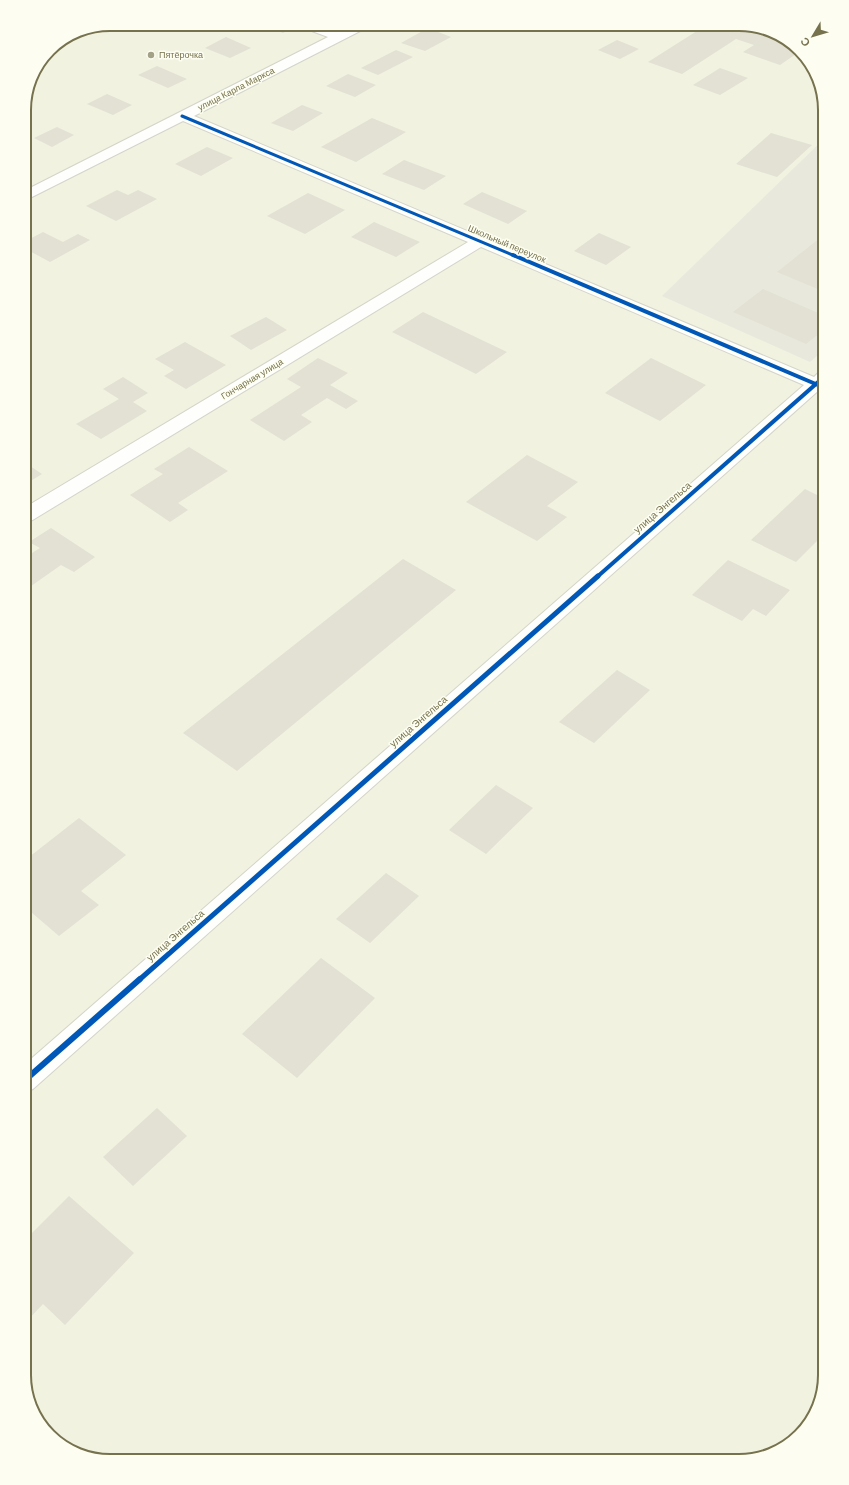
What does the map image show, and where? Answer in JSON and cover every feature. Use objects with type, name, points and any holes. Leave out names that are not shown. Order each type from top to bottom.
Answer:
[{"type":"street","points":[[325,31],[339,36]]},
{"type":"street","name":"улица Карла Маркса","points":[[31,193],[349,31]]},
{"type":"street","name":"Школьный переулок","points":[[182,116],[818,380]]},
{"type":"street","name":"Гончарная улица","points":[[31,513],[480,241]]},
{"type":"street","name":"улица Энгельса","points":[[31,1074],[818,385]]},
{"type":"shaded area","points":[[110,31],[744,31],[765,35],[783,44],[793,53],[793,56],[796,56],[805,66],[810,75],[814,84],[818,110],[818,1375],[814,1401],[805,1419],[783,1441],[774,1446],[760,1451],[739,1454],[105,1454],[84,1450],[66,1441],[44,1419],[39,1410],[35,1401],[31,1375],[31,105],[35,84],[44,66],[54,54],[75,39],[94,33]]},
{"type":"shaded area","points":[[818,145],[818,355],[810,362],[662,296]]},
{"type":"building","points":[[423,31],[436,31],[451,37],[425,51],[401,43]]},
{"type":"building","points":[[697,31],[744,31],[765,35],[783,44],[793,53],[793,56],[780,65],[743,52],[754,45],[736,39],[682,74],[648,62]]},
{"type":"building","points":[[226,37],[251,48],[230,58],[205,48]]},
{"type":"building","points":[[617,40],[639,49],[620,59],[598,50]]},
{"type":"building","points":[[396,50],[413,57],[378,75],[361,68]]},
{"type":"building","points":[[157,66],[187,79],[168,88],[138,75]]},
{"type":"building","points":[[720,68],[748,78],[720,95],[693,85]]},
{"type":"building","points":[[348,74],[376,85],[355,97],[326,86]]},
{"type":"building","points":[[107,94],[132,105],[113,115],[87,104]]},
{"type":"building","points":[[302,105],[323,113],[293,131],[271,123]]},
{"type":"building","points":[[372,118],[406,132],[356,162],[321,147]]},
{"type":"building","points":[[57,127],[74,135],[52,147],[34,138]]},
{"type":"building","points":[[771,133],[812,145],[777,177],[736,164]]},
{"type":"building","points":[[207,147],[233,158],[201,176],[175,164]]},
{"type":"building","points":[[404,160],[446,176],[424,190],[382,174]]},
{"type":"building","points":[[117,190],[128,195],[138,190],[157,199],[116,221],[86,206]]},
{"type":"building","points":[[482,192],[527,211],[508,224],[463,204]]},
{"type":"building","points":[[308,193],[345,210],[305,234],[267,216]]},
{"type":"building","points":[[374,222],[420,242],[396,257],[351,237]]},
{"type":"building","points":[[43,232],[63,242],[78,234],[90,240],[50,262],[31,252],[31,238]]},
{"type":"building","points":[[599,233],[631,247],[606,265],[574,251]]},
{"type":"building","points":[[818,240],[818,289],[777,272]]},
{"type":"building","points":[[763,289],[818,313],[818,335],[806,344],[733,312]]},
{"type":"building","points":[[423,312],[507,352],[476,374],[392,332]]},
{"type":"building","points":[[266,317],[287,330],[251,350],[230,336]]},
{"type":"building","points":[[185,342],[226,365],[186,389],[164,376],[174,370],[155,359]]},
{"type":"building","points":[[318,358],[348,373],[330,385],[358,401],[346,409],[327,398],[301,415],[312,422],[284,441],[250,420],[301,387],[287,379]]},
{"type":"building","points":[[651,358],[706,385],[660,421],[605,393]]},
{"type":"building","points":[[123,377],[148,393],[133,402],[147,411],[101,439],[76,424],[119,399],[103,389]]},
{"type":"building","points":[[189,447],[228,471],[178,503],[188,510],[170,522],[130,495],[163,474],[154,469]]},
{"type":"building","points":[[527,455],[578,482],[547,506],[567,517],[537,541],[466,502]]},
{"type":"building","points":[[31,467],[42,474],[31,481]]},
{"type":"building","points":[[805,489],[818,496],[818,540],[796,562],[751,540]]},
{"type":"building","points":[[51,528],[95,557],[74,572],[61,565],[31,586],[31,554],[40,548],[31,543],[31,541]]},
{"type":"building","points":[[403,559],[456,590],[237,771],[183,733]]},
{"type":"building","points":[[728,560],[790,590],[766,616],[753,609],[742,621],[692,595]]},
{"type":"building","points":[[617,670],[650,690],[594,743],[559,722]]},
{"type":"building","points":[[496,785],[533,808],[486,854],[449,830]]},
{"type":"building","points":[[79,818],[126,855],[81,891],[99,905],[59,936],[31,912],[31,856]]},
{"type":"building","points":[[386,873],[419,896],[370,943],[336,919]]},
{"type":"building","points":[[321,958],[375,998],[297,1078],[242,1034]]},
{"type":"building","points":[[157,1108],[187,1136],[133,1186],[103,1157]]},
{"type":"building","points":[[69,1196],[134,1253],[65,1325],[43,1304],[31,1317],[31,1234]]},
{"type":"cycle path","points":[[182,116],[818,385]]},
{"type":"cycle path","points":[[31,1075],[818,382]]},
{"type":"place","name":"Пятёрочка","points":[[151,55]]}]
